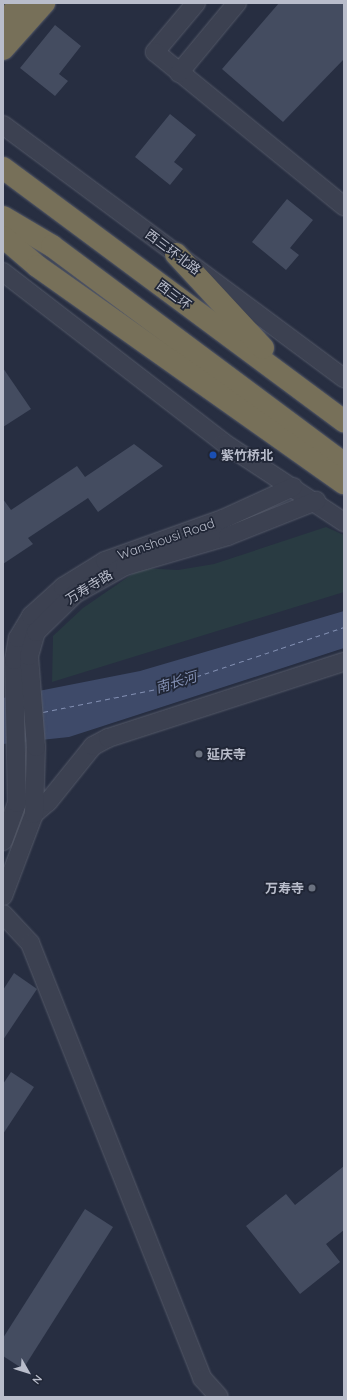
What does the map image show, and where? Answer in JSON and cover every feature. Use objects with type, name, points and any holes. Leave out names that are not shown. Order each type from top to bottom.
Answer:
[{"type":"highway","points":[[3,26],[20,3]]},
{"type":"highway","points":[[3,49],[44,3]]},
{"type":"highway","name":"西三环","points":[[3,168],[344,421]]},
{"type":"highway","points":[[3,203],[344,447]]},
{"type":"highway","points":[[3,217],[55,241],[344,464]]},
{"type":"highway","points":[[3,237],[37,266],[344,483]]},
{"type":"highway","points":[[3,248],[37,266]]},
{"type":"highway","points":[[176,254],[299,388]]},
{"type":"street","points":[[196,3],[155,52],[221,109],[344,206]]},
{"type":"street","points":[[179,73],[238,3]]},
{"type":"street","name":"西三环北路","points":[[3,125],[344,378]]},
{"type":"street","points":[[3,272],[224,443],[316,501],[344,522]]},
{"type":"street","name":"Wanshousi Road","points":[[23,686],[10,646],[31,616],[83,573],[128,550],[223,519],[293,487]]},
{"type":"street","name":"万寿寺路","points":[[23,686],[28,656],[36,632],[75,594],[125,566],[228,536],[316,501]]},
{"type":"street","points":[[34,814],[48,802],[93,746],[108,738],[344,662]]},
{"type":"street","points":[[3,896],[34,814],[36,747],[23,686]]},
{"type":"street","points":[[3,841],[17,803],[18,749],[23,686]]},
{"type":"street","points":[[3,914],[30,943],[202,1378],[219,1397]]},
{"type":"shaded area","points":[[326,527],[344,535],[344,592],[52,682],[53,636],[83,608],[141,568],[178,570],[214,564]]},
{"type":"water","name":"南长河","points":[[344,611],[344,648],[69,737],[3,744],[3,698],[140,671]]},
{"type":"building","points":[[279,3],[344,3],[344,59],[283,122],[222,69]]},
{"type":"building","points":[[55,25],[81,46],[59,74],[68,81],[55,96],[20,68]]},
{"type":"building","points":[[170,114],[196,135],[174,162],[183,169],[170,185],[135,157]]},
{"type":"building","points":[[287,199],[313,220],[290,248],[299,255],[286,270],[252,242]]},
{"type":"building","points":[[3,368],[31,409],[3,427]]},
{"type":"building","points":[[134,444],[163,466],[98,512],[88,498],[28,538],[33,544],[3,564],[3,499],[11,510],[77,466],[85,477]]},
{"type":"building","points":[[14,973],[37,989],[3,1040],[3,990]]},
{"type":"building","points":[[11,1072],[34,1087],[3,1134],[3,1084]]},
{"type":"building","points":[[344,1166],[344,1230],[326,1244],[340,1262],[300,1294],[246,1226],[286,1194],[295,1205]]},
{"type":"building","points":[[85,1209],[113,1227],[23,1369],[3,1356],[3,1338]]},
{"type":"ferry route","points":[[43,712],[162,688],[344,627]]},
{"type":"place","name":"紫竹桥北","points":[[213,455]]},
{"type":"place","name":"延庆寺","points":[[199,754]]},
{"type":"place","name":"万寿寺","points":[[312,888]]}]
